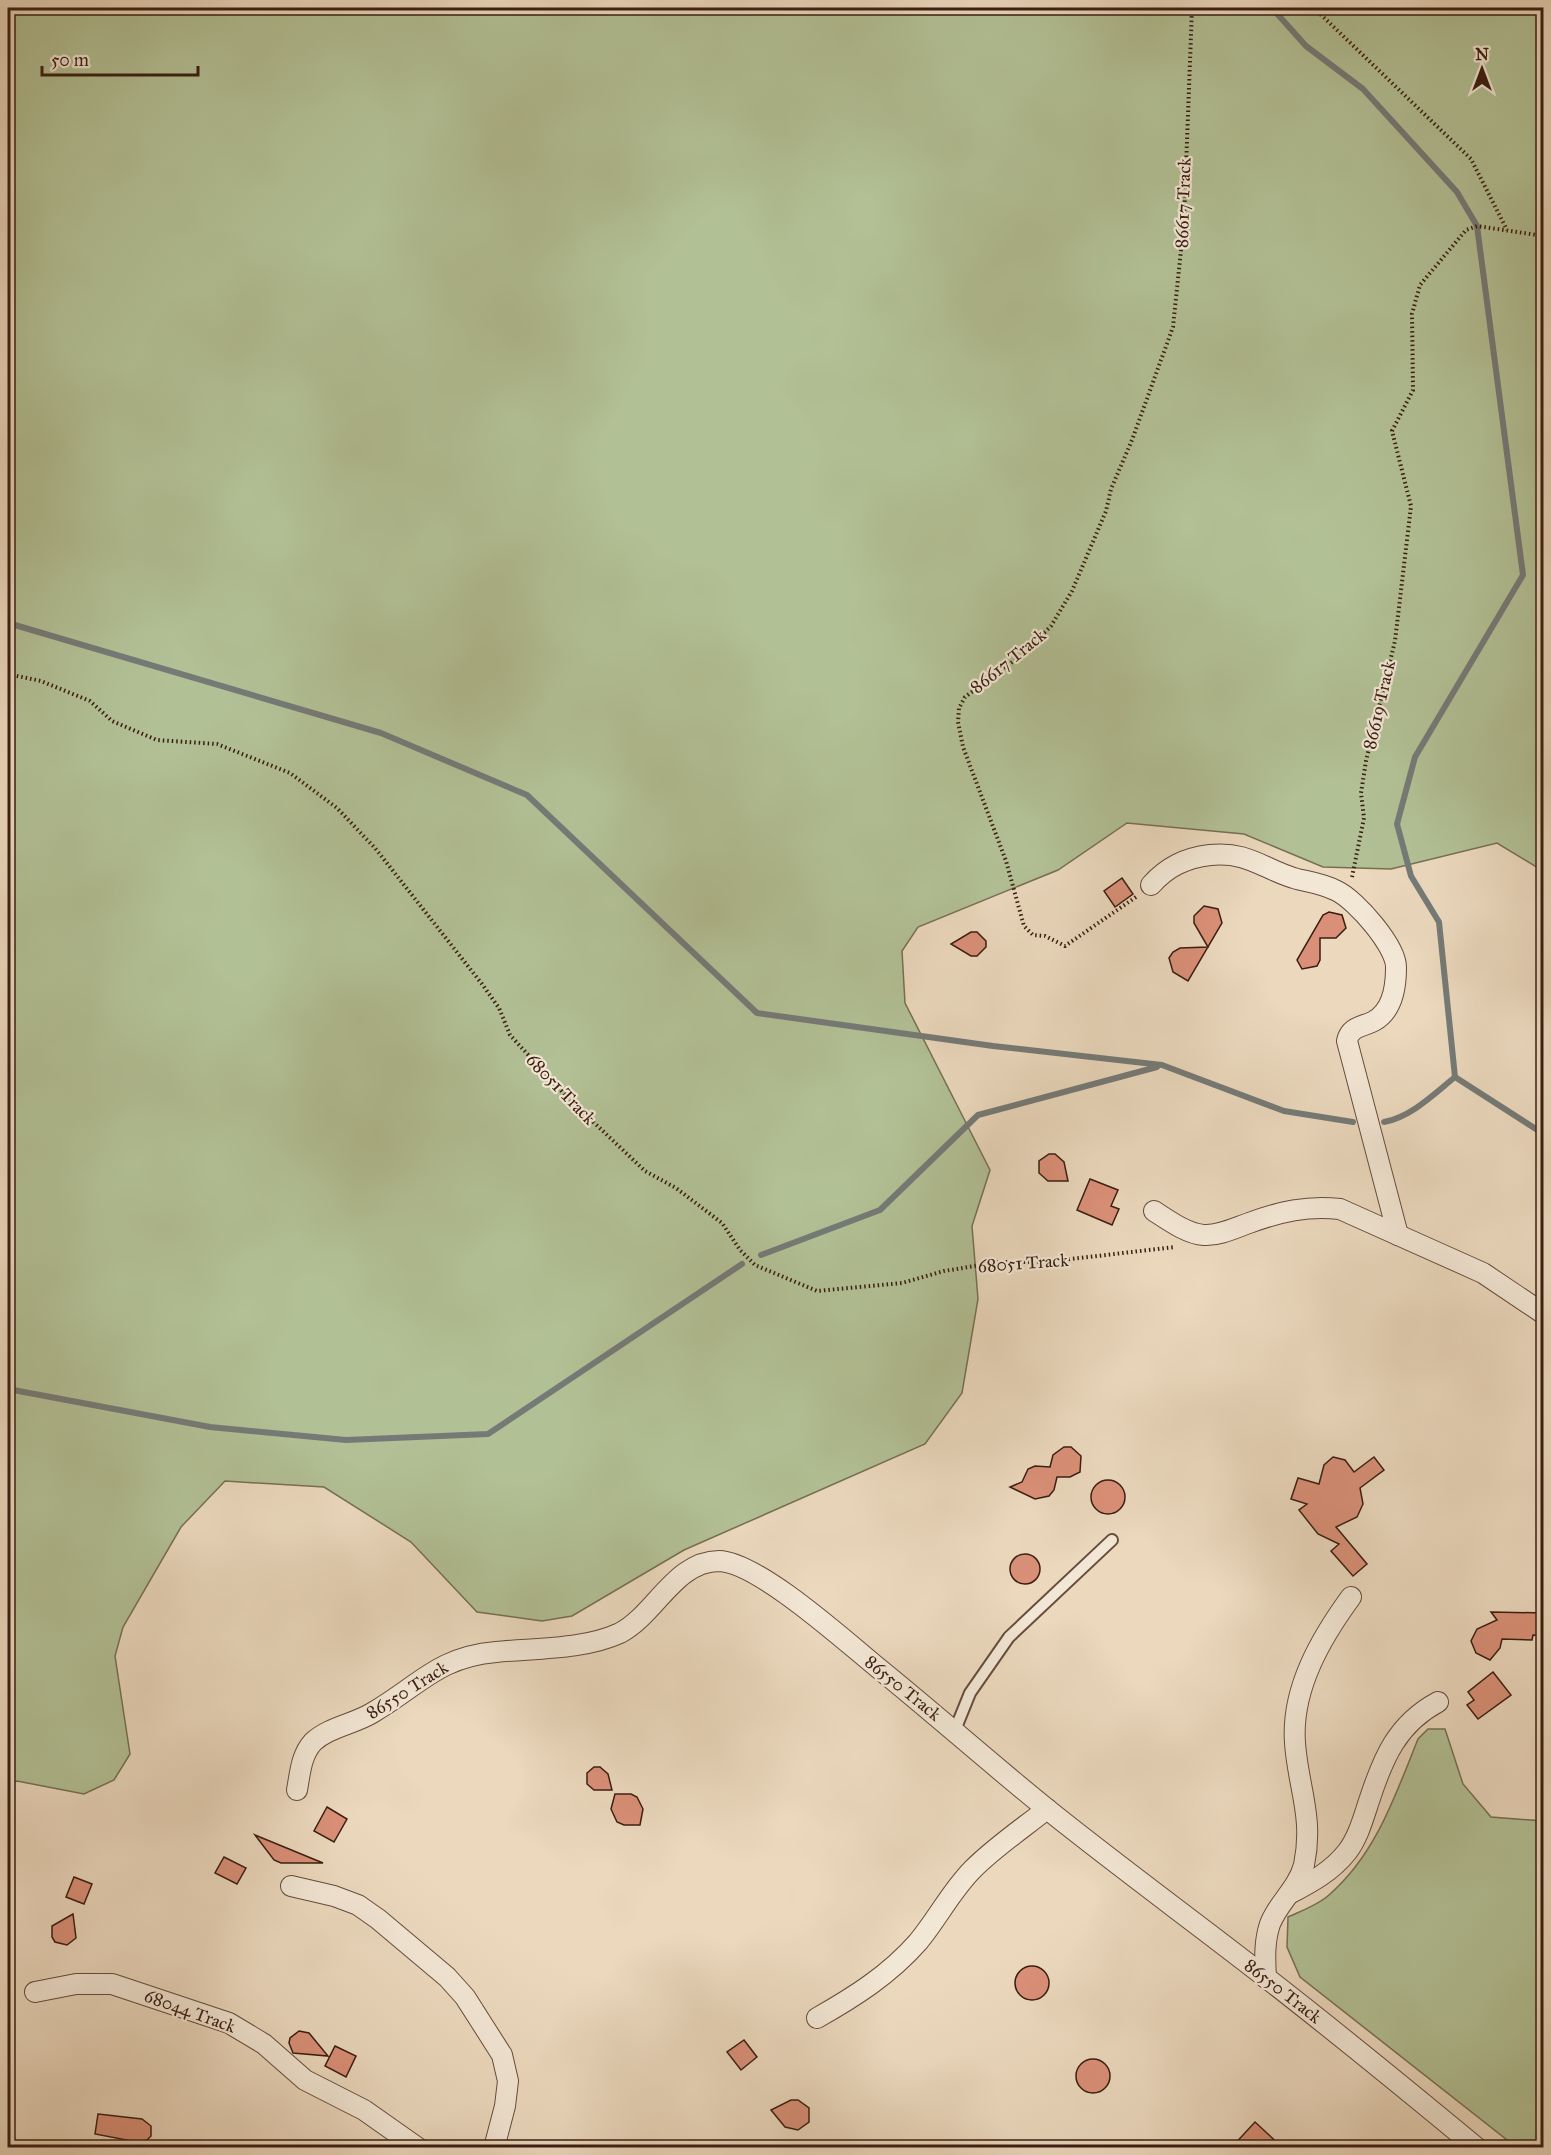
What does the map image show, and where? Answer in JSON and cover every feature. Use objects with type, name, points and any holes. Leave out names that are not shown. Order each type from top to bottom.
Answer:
[{"type":"street","points":[[1151,885],[1164,870],[1181,861],[1225,855],[1252,858],[1288,876],[1338,891],[1347,898],[1392,949],[1397,967],[1391,1001],[1385,1011],[1374,1021],[1354,1029],[1348,1035],[1347,1041],[1398,1235]]},
{"type":"street","points":[[1154,1211],[1190,1231],[1204,1235],[1222,1233],[1295,1209],[1318,1206],[1357,1214],[1483,1273],[1544,1314]]},
{"type":"street","name":"86550 Track","points":[[297,1790],[302,1763],[311,1744],[327,1732],[371,1714],[442,1665],[461,1656],[478,1653],[602,1639],[621,1632],[638,1621],[691,1568],[721,1561],[740,1565],[840,1636],[1047,1809],[1266,1978],[1477,2148]]},
{"type":"street","points":[[1266,1978],[1265,1948],[1271,1922],[1291,1893],[1303,1867],[1308,1822],[1295,1743],[1296,1710],[1311,1662],[1331,1624],[1351,1597]]},
{"type":"street","points":[[1291,1893],[1324,1875],[1347,1852],[1360,1830],[1376,1780],[1402,1728],[1417,1713],[1438,1702]]},
{"type":"street","points":[[817,2018],[859,1994],[893,1968],[918,1942],[958,1885],[975,1867],[1047,1809]]},
{"type":"street","points":[[291,1886],[334,1896],[358,1905],[447,1977],[465,1997],[502,2055],[508,2081],[505,2106],[494,2148]]},
{"type":"street","name":"68044 Track","points":[[35,1992],[76,1984],[112,1984],[229,2023],[264,2044],[305,2080],[364,2110],[418,2148]]},
{"type":"lane","points":[[955,1730],[970,1693],[1009,1637],[1112,1540]]},
{"type":"path","name":"86617 Track","points":[[1151,885],[1128,904],[1065,946],[1045,936],[1033,934],[1024,926],[1006,861],[963,747],[958,722],[959,708],[965,697],[1030,647],[1051,626],[1072,591],[1106,511],[1111,489],[1132,440],[1173,327],[1184,221],[1192,8]]},
{"type":"path","points":[[1314,8],[1471,159],[1507,230]]},
{"type":"path","name":"86619 Track","points":[[1347,898],[1364,818],[1363,782],[1395,640],[1407,550],[1411,506],[1392,431],[1413,390],[1412,314],[1420,285],[1466,230],[1477,226],[1544,236]]},
{"type":"path","name":"68051 Track","points":[[8,674],[41,681],[90,701],[112,721],[157,740],[217,744],[281,770],[337,808],[375,848],[476,975],[499,1008],[510,1035],[566,1096],[645,1171],[676,1188],[722,1223],[740,1250],[755,1265],[818,1291],[848,1289],[902,1283],[944,1271],[999,1262],[1045,1262],[1172,1248],[1204,1235]]},
{"type":"green space","points":[[8,8],[1544,8],[1543,871],[1497,843],[1391,869],[1323,867],[1244,834],[1127,823],[1058,870],[918,927],[902,951],[905,1003],[990,1170],[972,1226],[978,1299],[962,1393],[925,1444],[684,1550],[572,1616],[542,1621],[477,1612],[411,1542],[324,1487],[225,1481],[181,1527],[123,1627],[115,1656],[130,1754],[114,1780],[84,1794],[17,1781],[8,1785]]},
{"type":"green space","points":[[1428,1729],[1445,1729],[1463,1784],[1491,1817],[1543,1821],[1543,2147],[1516,2147],[1300,1977],[1287,1947],[1288,1917],[1325,1899],[1360,1861],[1372,1843],[1392,1803],[1418,1739]]},
{"type":"building","points":[[1122,878],[1133,894],[1115,907],[1104,891]]},
{"type":"building","points":[[1204,906],[1218,909],[1222,923],[1208,947],[1194,923],[1194,916]]},
{"type":"building","points":[[1329,912],[1342,915],[1346,928],[1336,938],[1320,938],[1320,960],[1317,966],[1302,969],[1297,960],[1323,915]]},
{"type":"building","points":[[971,932],[977,932],[986,941],[986,947],[977,956],[971,956],[951,944]]},
{"type":"building","points":[[1208,947],[1188,981],[1173,972],[1169,958],[1173,952],[1180,948]]},
{"type":"building","points":[[1049,1154],[1055,1154],[1064,1162],[1068,1181],[1048,1181],[1039,1173],[1039,1161]]},
{"type":"building","points":[[1090,1179],[1118,1190],[1111,1206],[1119,1209],[1112,1225],[1077,1210]]},
{"type":"building","points":[[1064,1447],[1071,1447],[1081,1456],[1080,1472],[1070,1477],[1057,1477],[1054,1490],[1049,1496],[1035,1499],[1010,1487],[1022,1482],[1028,1469],[1035,1466],[1050,1467],[1053,1455]]},
{"type":"building","points":[[1333,1457],[1345,1460],[1354,1472],[1374,1457],[1384,1470],[1360,1488],[1363,1504],[1357,1517],[1336,1527],[1367,1564],[1353,1576],[1331,1551],[1339,1544],[1318,1534],[1299,1510],[1307,1504],[1291,1499],[1298,1478],[1319,1484],[1324,1465]]},
{"type":"building","points":[[1108,1480],[1120,1485],[1125,1497],[1120,1509],[1108,1514],[1096,1509],[1091,1497],[1096,1485]]},
{"type":"building","points":[[1025,1554],[1036,1558],[1040,1569],[1036,1580],[1025,1584],[1014,1580],[1010,1569],[1014,1558]]},
{"type":"building","points":[[1491,1612],[1544,1613],[1544,1636],[1533,1635],[1532,1640],[1502,1639],[1500,1648],[1490,1660],[1476,1653],[1471,1641],[1477,1629],[1497,1620]]},
{"type":"building","points":[[1493,1672],[1511,1695],[1478,1719],[1467,1705],[1474,1700],[1468,1692]]},
{"type":"building","points":[[594,1767],[600,1767],[608,1774],[612,1790],[594,1790],[587,1784],[587,1773]]},
{"type":"building","points":[[615,1794],[631,1794],[637,1797],[643,1809],[640,1825],[624,1825],[617,1822],[611,1809]]},
{"type":"building","points":[[327,1807],[347,1819],[334,1842],[314,1831]]},
{"type":"building","points":[[255,1835],[323,1863],[281,1863],[274,1860]]},
{"type":"building","points":[[224,1857],[246,1868],[237,1884],[215,1873]]},
{"type":"building","points":[[74,1877],[92,1884],[84,1904],[66,1897]]},
{"type":"building","points":[[73,1914],[76,1938],[67,1945],[55,1942],[52,1937],[52,1926]]},
{"type":"building","points":[[1032,1966],[1044,1971],[1049,1983],[1044,1995],[1032,2000],[1020,1995],[1015,1983],[1020,1971]]},
{"type":"building","points":[[299,2031],[309,2033],[328,2056],[293,2053],[289,2043],[290,2038]]},
{"type":"building","points":[[744,2040],[757,2057],[741,2070],[727,2052]]},
{"type":"building","points":[[335,2046],[356,2056],[346,2077],[325,2066]]},
{"type":"building","points":[[1093,2059],[1105,2064],[1110,2076],[1105,2088],[1093,2093],[1081,2088],[1076,2076],[1081,2064]]},
{"type":"building","points":[[791,2100],[798,2100],[809,2108],[809,2122],[798,2130],[785,2127],[771,2110]]},
{"type":"building","points":[[98,2114],[142,2119],[151,2126],[151,2136],[147,2140],[137,2142],[95,2134]]},
{"type":"building","points":[[1255,2122],[1283,2148],[1231,2148]]},
{"type":"waterway","points":[[1272,8],[1306,46],[1363,89],[1457,192],[1477,226],[1523,575],[1415,757],[1397,824],[1411,876],[1439,922],[1455,1077]]},
{"type":"waterway","points":[[8,623],[381,733],[527,795],[757,1013],[993,1046],[1162,1065],[1284,1111],[1353,1122]]},
{"type":"waterway","points":[[761,1255],[880,1210],[978,1115],[1157,1067]]},
{"type":"waterway","points":[[1384,1122],[1413,1110],[1455,1077],[1539,1131],[1544,1139]]},
{"type":"waterway","points":[[8,1389],[210,1427],[346,1440],[488,1434],[742,1264]]}]
